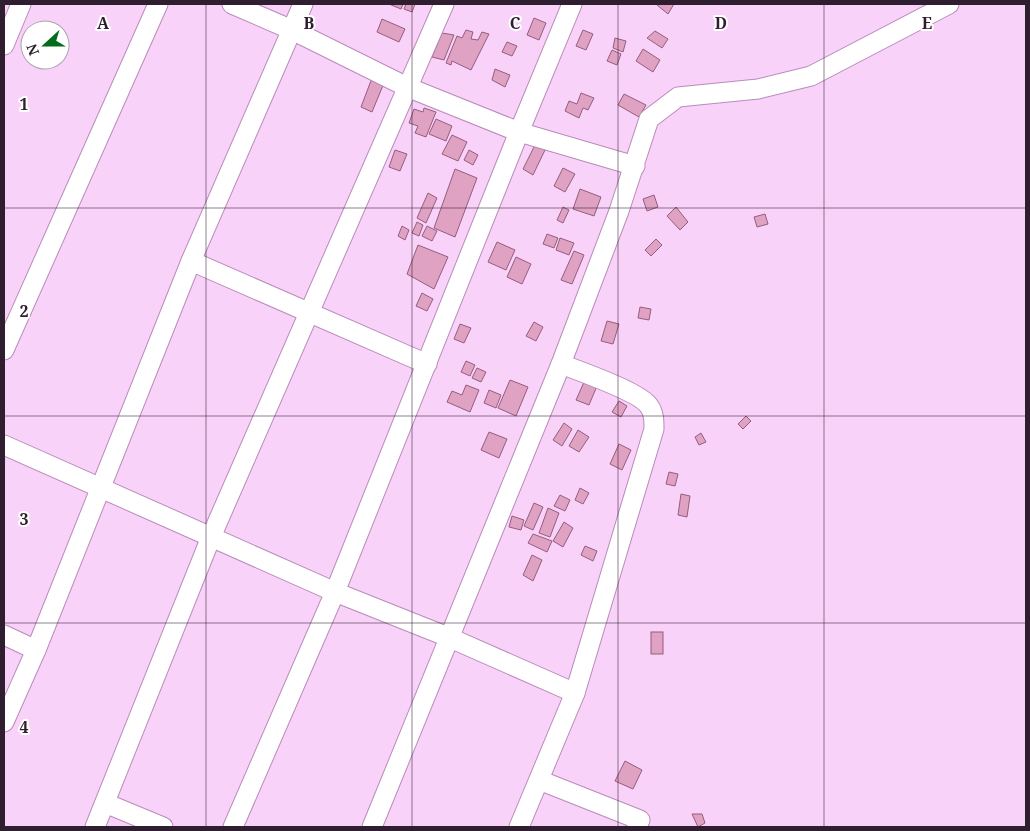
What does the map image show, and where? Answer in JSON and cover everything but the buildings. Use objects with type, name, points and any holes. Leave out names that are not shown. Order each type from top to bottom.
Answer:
[{"type":"street","points":[[4,45],[21,4]]},
{"type":"street","points":[[4,350],[158,4]]},
{"type":"street","points":[[232,4],[292,30],[407,87],[519,132],[635,166]]},
{"type":"street","points":[[4,722],[36,650],[191,261],[303,4]]},
{"type":"street","points":[[94,827],[211,537],[444,4]]},
{"type":"street","points":[[233,827],[335,592],[572,4]]},
{"type":"street","points":[[372,827],[561,364],[635,166],[649,119],[678,97],[758,89],[811,76],[949,4]]},
{"type":"street","points":[[191,261],[427,364]]},
{"type":"street","points":[[519,827],[575,693],[654,429],[654,418],[648,405],[637,396],[561,364]]},
{"type":"street","points":[[4,445],[335,592],[448,637],[575,693]]},
{"type":"street","points":[[4,635],[36,650]]},
{"type":"street","points":[[539,780],[642,825]]},
{"type":"street","points":[[105,803],[163,827]]}]
